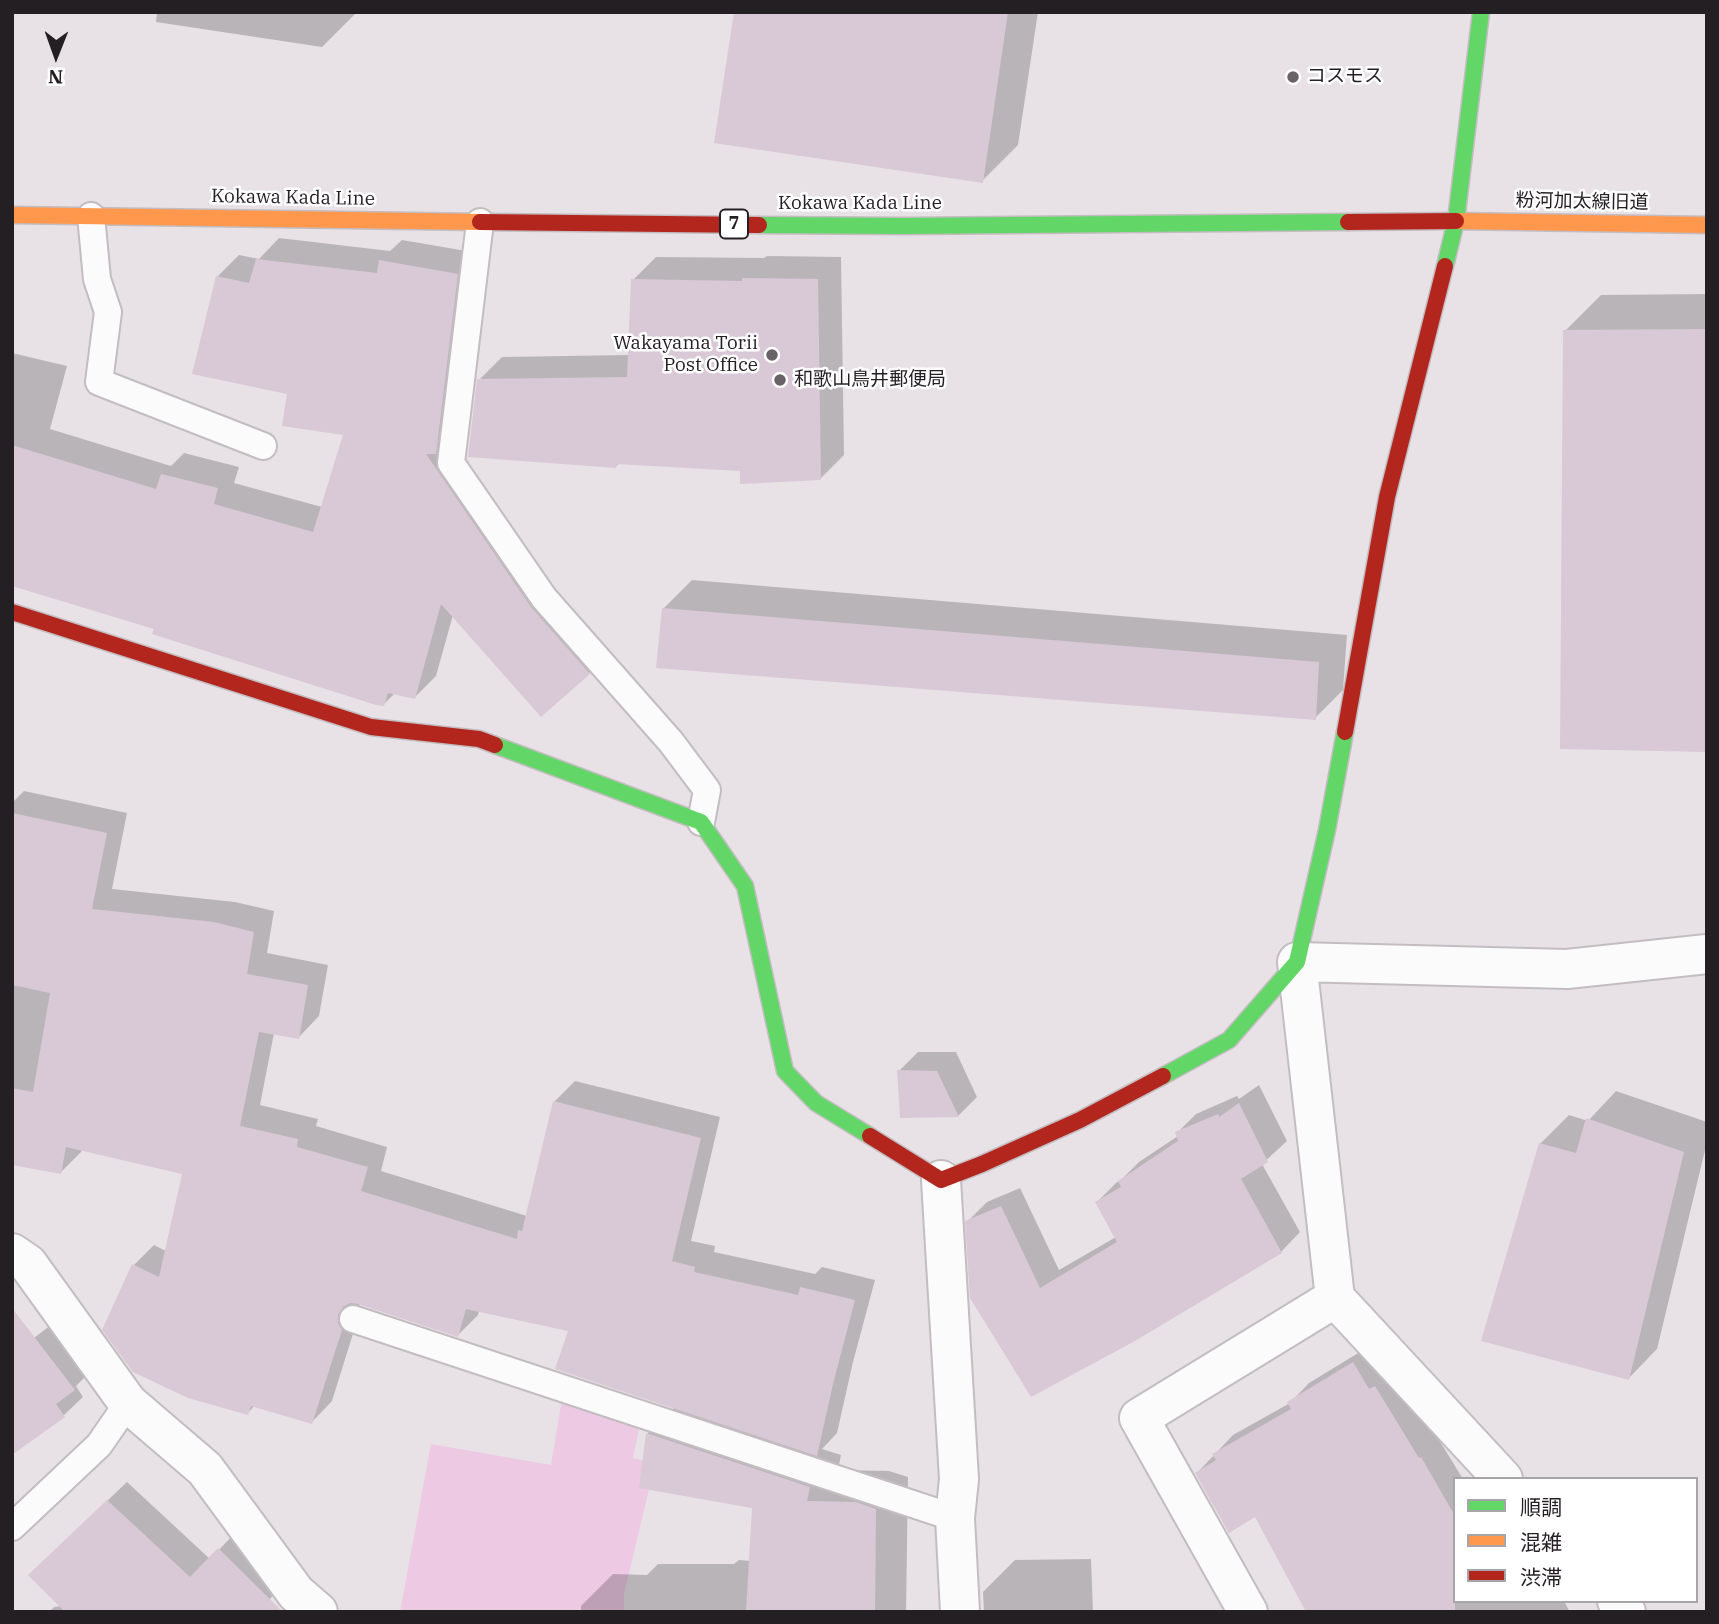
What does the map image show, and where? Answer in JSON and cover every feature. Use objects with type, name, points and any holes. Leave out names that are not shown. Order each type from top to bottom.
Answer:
[{"type":"street","points":[[1480,12],[1456,221],[1387,497],[1328,830],[1297,962],[1335,1298],[1501,1477]]},
{"type":"street","name":"Kokawa Kada Line","points":[[12,215],[905,226],[1456,221]]},
{"type":"street","name":"粉河加太線旧道","points":[[1456,221],[1707,225]]},
{"type":"street","points":[[12,612],[371,727],[479,740],[701,822],[745,886],[785,1071],[816,1103],[941,1180]]},
{"type":"street","points":[[1297,962],[1567,969],[1707,954]]},
{"type":"street","points":[[941,1180],[1080,1120],[1229,1040],[1297,962]]},
{"type":"street","points":[[941,1180],[960,1479],[955,1518],[960,1612]]},
{"type":"street","points":[[18,1265],[128,1403],[205,1469],[298,1605]]},
{"type":"street","points":[[1248,1612],[1139,1418],[1335,1298]]},
{"type":"lane","points":[[91,216],[97,279],[108,312],[99,382],[262,446]]},
{"type":"lane","points":[[480,222],[451,463],[544,598],[671,742],[707,790],[701,822]]},
{"type":"lane","points":[[353,1319],[955,1518]]},
{"type":"lane","points":[[12,1527],[99,1445],[128,1403]]},
{"type":"shaded area","points":[[562,1399],[639,1429],[633,1458],[655,1464],[624,1594],[624,1610],[400,1612],[431,1444],[551,1465]]},
{"type":"building","points":[[734,12],[1008,12],[983,183],[714,143]]},
{"type":"building","points":[[256,259],[377,273],[379,260],[458,274],[436,454],[426,454],[531,607],[590,674],[541,717],[441,604],[415,699],[388,693],[384,706],[152,634],[154,629],[12,586],[12,445],[156,489],[161,474],[218,488],[214,504],[313,532],[343,435],[282,426],[287,394],[192,374],[216,276],[249,283]]},
{"type":"building","points":[[742,278],[818,279],[821,480],[740,484],[740,471],[617,464],[616,468],[468,457],[477,379],[627,377],[631,279],[742,281]]},
{"type":"building","points":[[1707,329],[1707,752],[1560,749],[1563,330]]},
{"type":"building","points":[[662,608],[1319,662],[1316,720],[656,668]]},
{"type":"building","points":[[12,813],[107,833],[92,909],[214,922],[254,932],[247,974],[308,985],[299,1039],[259,1032],[240,1126],[298,1139],[297,1147],[368,1167],[361,1191],[517,1239],[518,1230],[522,1231],[553,1101],[701,1138],[672,1261],[695,1267],[694,1272],[798,1295],[800,1287],[855,1300],[817,1456],[555,1369],[568,1331],[466,1309],[458,1337],[358,1304],[350,1303],[343,1307],[338,1315],[342,1330],[312,1424],[251,1406],[248,1415],[188,1398],[133,1372],[102,1330],[132,1264],[159,1277],[182,1174],[66,1147],[61,1174],[12,1165],[12,1088],[33,1092],[50,993],[12,985]]},
{"type":"building","points":[[897,1070],[937,1071],[959,1117],[900,1118]]},
{"type":"building","points":[[1239,1103],[1268,1162],[1241,1179],[1282,1253],[1135,1341],[1031,1397],[970,1298],[965,1221],[1001,1206],[1040,1288],[1117,1242],[1095,1202],[1121,1187],[1118,1181],[1178,1141],[1175,1132],[1218,1114],[1219,1117]]},
{"type":"building","points":[[1586,1118],[1684,1152],[1629,1380],[1481,1341],[1539,1143],[1576,1153]]},
{"type":"building","points":[[12,1308],[75,1390],[56,1404],[65,1417],[12,1455]]},
{"type":"building","points":[[1353,1362],[1369,1389],[1375,1386],[1453,1513],[1455,1612],[1306,1612],[1255,1517],[1229,1533],[1195,1473],[1216,1460],[1212,1454],[1291,1409],[1287,1402]]},
{"type":"building","points":[[646,1433],[810,1487],[807,1501],[856,1502],[876,1509],[875,1612],[746,1612],[752,1508],[639,1488]]},
{"type":"building","points":[[107,1500],[190,1577],[218,1548],[283,1612],[65,1612],[28,1575]]},
{"type":"traffic: fast","points":[[1445,266],[1456,221],[1481,12]]},
{"type":"traffic: fast","points":[[759,225],[1348,222]]},
{"type":"traffic: fast","points":[[1163,1076],[1229,1040],[1297,962],[1327,830],[1345,732]]},
{"type":"traffic: fast","points":[[495,745],[701,822],[745,886],[785,1071],[816,1103],[870,1136]]},
{"type":"traffic: slow","points":[[12,215],[480,222]]},
{"type":"traffic: slow","points":[[1456,221],[1707,225]]},
{"type":"traffic: jam","points":[[1348,222],[1456,221]]},
{"type":"traffic: jam","points":[[480,222],[759,225]]},
{"type":"traffic: jam","points":[[1345,732],[1387,497],[1445,266]]},
{"type":"traffic: jam","points":[[12,612],[371,727],[479,739],[495,745]]},
{"type":"traffic: jam","points":[[870,1136],[941,1180],[1080,1120],[1163,1076]]},
{"type":"place","name":"コスモス","points":[[1293,77]]},
{"type":"place","name":"Wakayama Torii Post Office","points":[[772,355]]},
{"type":"place","name":"和歌山鳥井郵便局","points":[[780,380]]}]
